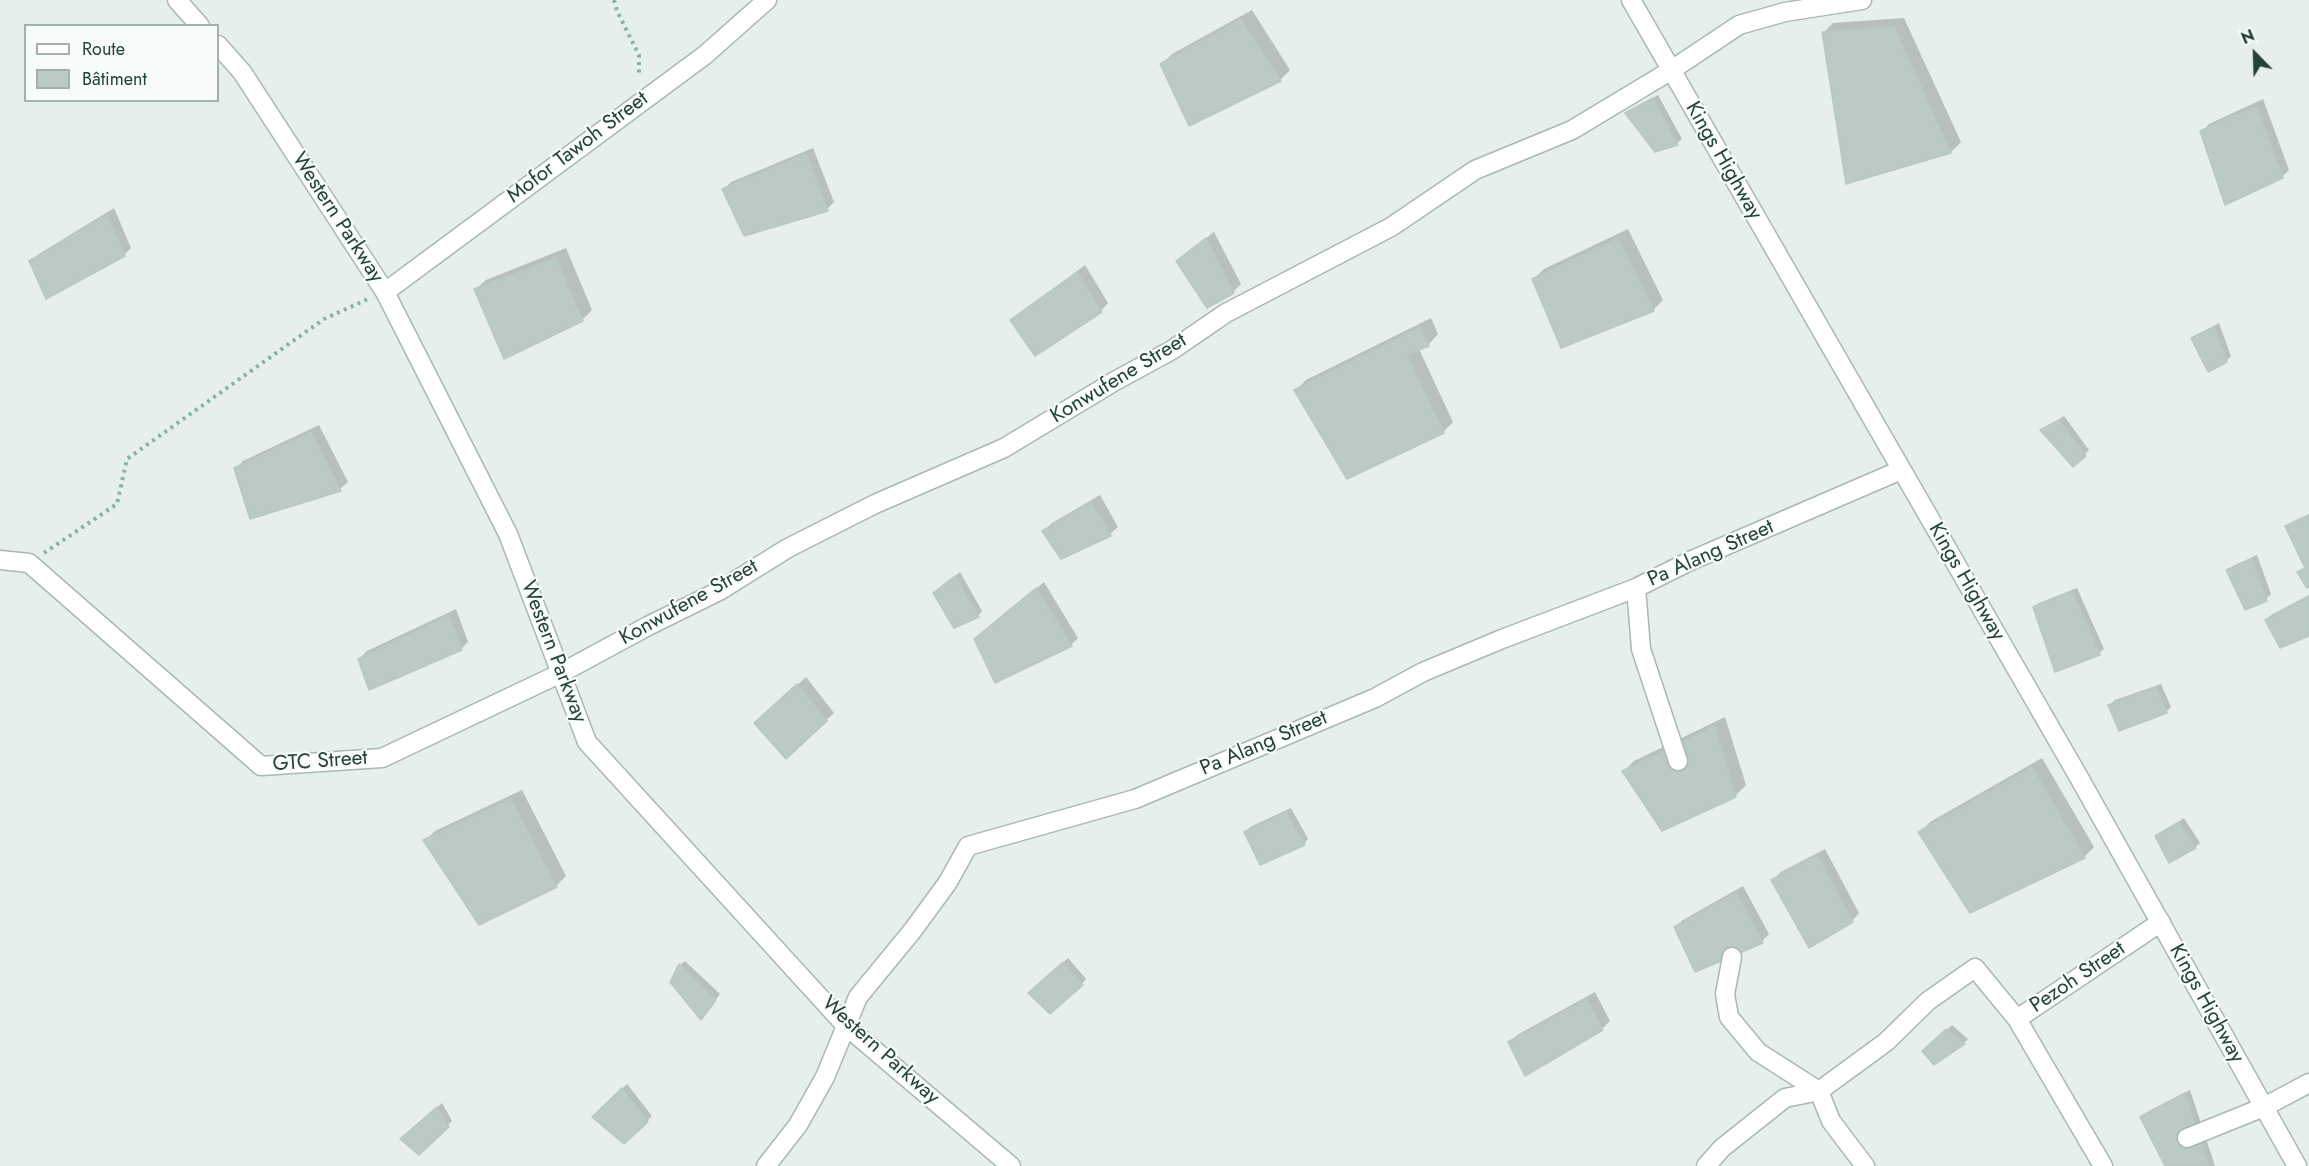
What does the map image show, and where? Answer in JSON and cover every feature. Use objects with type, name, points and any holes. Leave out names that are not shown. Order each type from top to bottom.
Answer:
[{"type":"street","points":[[177,0],[198,24]]},
{"type":"street","name":"Mofor Tawoh Street","points":[[386,292],[705,55],[767,0]]},
{"type":"street","name":"Kings Highway","points":[[1631,0],[2161,922],[2297,1166]]},
{"type":"street","name":"Konwufene Street","points":[[561,673],[719,591],[788,548],[885,500],[1004,448],[1115,381],[1172,350],[1226,313],[1391,227],[1476,170],[1572,130],[1670,71],[1739,25],[1785,12],[1862,0]]},
{"type":"street","name":"Western Parkway","points":[[219,46],[242,72],[386,292],[508,534],[587,742],[846,1026],[1011,1166]]},
{"type":"street","name":"Pa Alang Street","points":[[766,1166],[798,1125],[825,1077],[858,997],[913,930],[948,882],[968,846],[1135,799],[1375,698],[1423,672],[1636,588],[1690,561],[1901,470]]},
{"type":"street","points":[[0,560],[29,563]]},
{"type":"street","name":"GTC Street","points":[[29,563],[261,766],[382,758],[561,673]]},
{"type":"street","points":[[1636,588],[1641,649],[1678,761]]},
{"type":"street","name":"Pezoh Street","points":[[2103,1166],[2017,1019],[2161,922]]},
{"type":"street","points":[[1732,957],[1725,994],[1729,1017],[1758,1052],[1819,1091],[1831,1121],[1865,1166]]},
{"type":"street","points":[[1706,1166],[1722,1148],[1785,1098],[1819,1091],[1886,1042],[1928,1001],[1975,968],[2017,1019]]},
{"type":"street","points":[[2187,1138],[2264,1107],[2309,1083]]},
{"type":"path","points":[[614,0],[617,11],[639,55],[639,75]]},
{"type":"path","points":[[29,563],[117,504],[127,459],[324,319],[386,292]]},
{"type":"building","points":[[1241,19],[1281,81],[1189,126],[1160,64]]},
{"type":"building","points":[[1894,27],[1951,153],[1846,184],[1822,32]]},
{"type":"building","points":[[1653,98],[1678,145],[1655,152],[1625,113]]},
{"type":"building","points":[[2256,106],[2283,178],[2225,205],[2200,131]]},
{"type":"building","points":[[806,154],[828,211],[744,236],[722,189]]},
{"type":"building","points":[[107,215],[125,256],[46,299],[29,261]]},
{"type":"building","points":[[1206,238],[1234,293],[1207,308],[1176,261]]},
{"type":"building","points":[[1618,238],[1654,311],[1561,348],[1532,279]]},
{"type":"building","points":[[556,258],[583,321],[504,359],[474,289]]},
{"type":"building","points":[[1077,272],[1102,312],[1035,356],[1010,320]]},
{"type":"building","points":[[1421,327],[1429,346],[1407,355],[1444,433],[1347,479],[1294,390]]},
{"type":"building","points":[[2214,327],[2227,362],[2208,372],[2191,338]]},
{"type":"building","points":[[2059,420],[2086,456],[2073,467],[2040,430]]},
{"type":"building","points":[[311,432],[341,491],[250,519],[234,468]]},
{"type":"building","points":[[1092,502],[1111,536],[1061,559],[1042,531]]},
{"type":"building","points":[[2309,515],[2309,587],[2307,588],[2297,572],[2305,568],[2285,526]]},
{"type":"building","points":[[2252,559],[2267,601],[2245,610],[2226,570]]},
{"type":"building","points":[[955,576],[979,617],[954,628],[933,593]]},
{"type":"building","points":[[1036,588],[1072,646],[995,683],[974,639]]},
{"type":"building","points":[[2072,591],[2100,655],[2055,672],[2033,607]]},
{"type":"building","points":[[2309,596],[2309,636],[2280,648],[2265,620]]},
{"type":"building","points":[[449,615],[462,650],[369,690],[358,659]]},
{"type":"building","points":[[797,684],[827,721],[786,759],[754,723]]},
{"type":"building","points":[[2156,687],[2167,713],[2119,731],[2108,705]]},
{"type":"building","points":[[1715,726],[1736,797],[1662,831],[1622,771]]},
{"type":"building","points":[[2032,767],[2085,858],[1970,913],[1918,832]]},
{"type":"building","points":[[511,799],[557,887],[479,925],[423,840]]},
{"type":"building","points":[[1286,812],[1305,845],[1260,865],[1244,832]]},
{"type":"building","points":[[2179,822],[2196,848],[2169,863],[2155,836]]},
{"type":"building","points":[[1817,855],[1853,922],[1809,948],[1771,880]]},
{"type":"building","points":[[1736,893],[1763,943],[1695,972],[1674,927]]},
{"type":"building","points":[[1063,962],[1083,985],[1050,1014],[1028,993]]},
{"type":"building","points":[[679,964],[716,1000],[701,1020],[670,982]]},
{"type":"building","points":[[1587,999],[1603,1030],[1525,1076],[1508,1042]]},
{"type":"building","points":[[1946,1029],[1965,1044],[1934,1065],[1922,1051]]},
{"type":"building","points":[[622,1088],[648,1122],[624,1144],[592,1117]]},
{"type":"building","points":[[2185,1093],[2209,1166],[2165,1166],[2140,1117]]},
{"type":"building","points":[[437,1107],[449,1127],[419,1155],[400,1139]]}]
